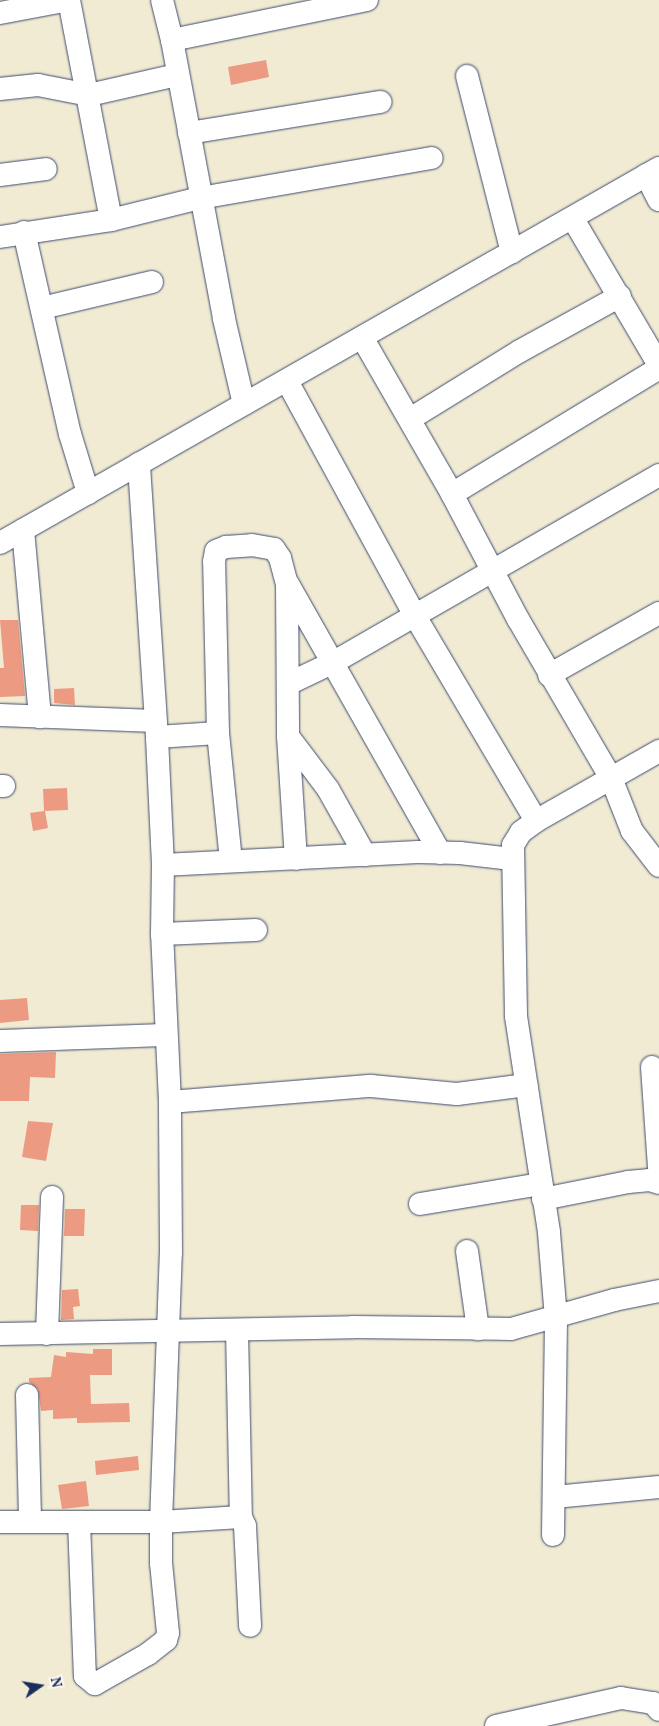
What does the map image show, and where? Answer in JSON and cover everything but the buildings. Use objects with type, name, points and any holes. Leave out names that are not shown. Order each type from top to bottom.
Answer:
[{"type":"street","points":[[0,13],[69,0],[90,95],[111,220]]},
{"type":"street","points":[[162,0],[172,40],[200,198],[244,404]]},
{"type":"street","points":[[172,40],[367,0]]},
{"type":"street","points":[[0,89],[38,85],[90,95],[177,75]]},
{"type":"street","points":[[467,76],[512,252]]},
{"type":"street","points":[[188,133],[381,102]]},
{"type":"street","points":[[0,237],[111,220],[200,198],[432,158]]},
{"type":"street","points":[[0,175],[46,169]]},
{"type":"street","points":[[0,543],[244,404],[363,339],[652,172],[659,200]]},
{"type":"street","points":[[452,494],[659,367],[620,296],[573,219]]},
{"type":"street","points":[[24,232],[70,434],[88,493]]},
{"type":"street","points":[[42,308],[152,282]]},
{"type":"street","points":[[410,419],[520,351],[620,296]]},
{"type":"street","points":[[363,339],[452,494],[550,675],[611,778],[625,817],[651,839],[659,866]]},
{"type":"street","points":[[287,381],[415,616],[536,821]]},
{"type":"street","points":[[79,1522],[85,1676],[95,1684],[148,1654],[168,1637],[160,1522],[165,1333],[171,1253],[170,1102],[162,934],[163,865],[139,464]]},
{"type":"street","points":[[290,683],[334,662],[659,475]]},
{"type":"street","points":[[23,530],[40,716]]},
{"type":"street","points":[[231,861],[218,733],[214,562],[216,551],[226,546],[252,545],[274,549],[280,558],[287,584],[290,683],[288,736],[296,859]]},
{"type":"street","points":[[287,584],[334,662],[440,853]]},
{"type":"street","points":[[550,675],[659,612]]},
{"type":"street","points":[[0,715],[40,716],[156,729],[218,733]]},
{"type":"street","points":[[288,736],[328,789],[365,855]]},
{"type":"street","points":[[553,1535],[556,1318],[542,1192],[514,986],[512,859],[517,838],[536,821],[659,751]]},
{"type":"street","points":[[163,865],[440,853],[512,859]]},
{"type":"street","points":[[162,934],[256,930]]},
{"type":"street","points":[[0,1041],[166,1035]]},
{"type":"street","points":[[652,1067],[659,1168]]},
{"type":"street","points":[[170,1102],[371,1086],[457,1094],[526,1085]]},
{"type":"street","points":[[420,1204],[628,1182],[659,1182]]},
{"type":"street","points":[[46,1334],[52,1197]]},
{"type":"street","points":[[467,1251],[478,1329]]},
{"type":"street","points":[[0,1334],[165,1333],[353,1327],[511,1329],[556,1318],[614,1300],[659,1292]]},
{"type":"street","points":[[237,1331],[241,1517],[245,1526],[250,1626]]},
{"type":"street","points":[[27,1396],[30,1520]]},
{"type":"street","points":[[555,1497],[659,1487]]},
{"type":"street","points":[[0,1522],[30,1520],[160,1522],[241,1517]]},
{"type":"street","points":[[496,1726],[621,1698],[653,1703],[659,1710]]}]
